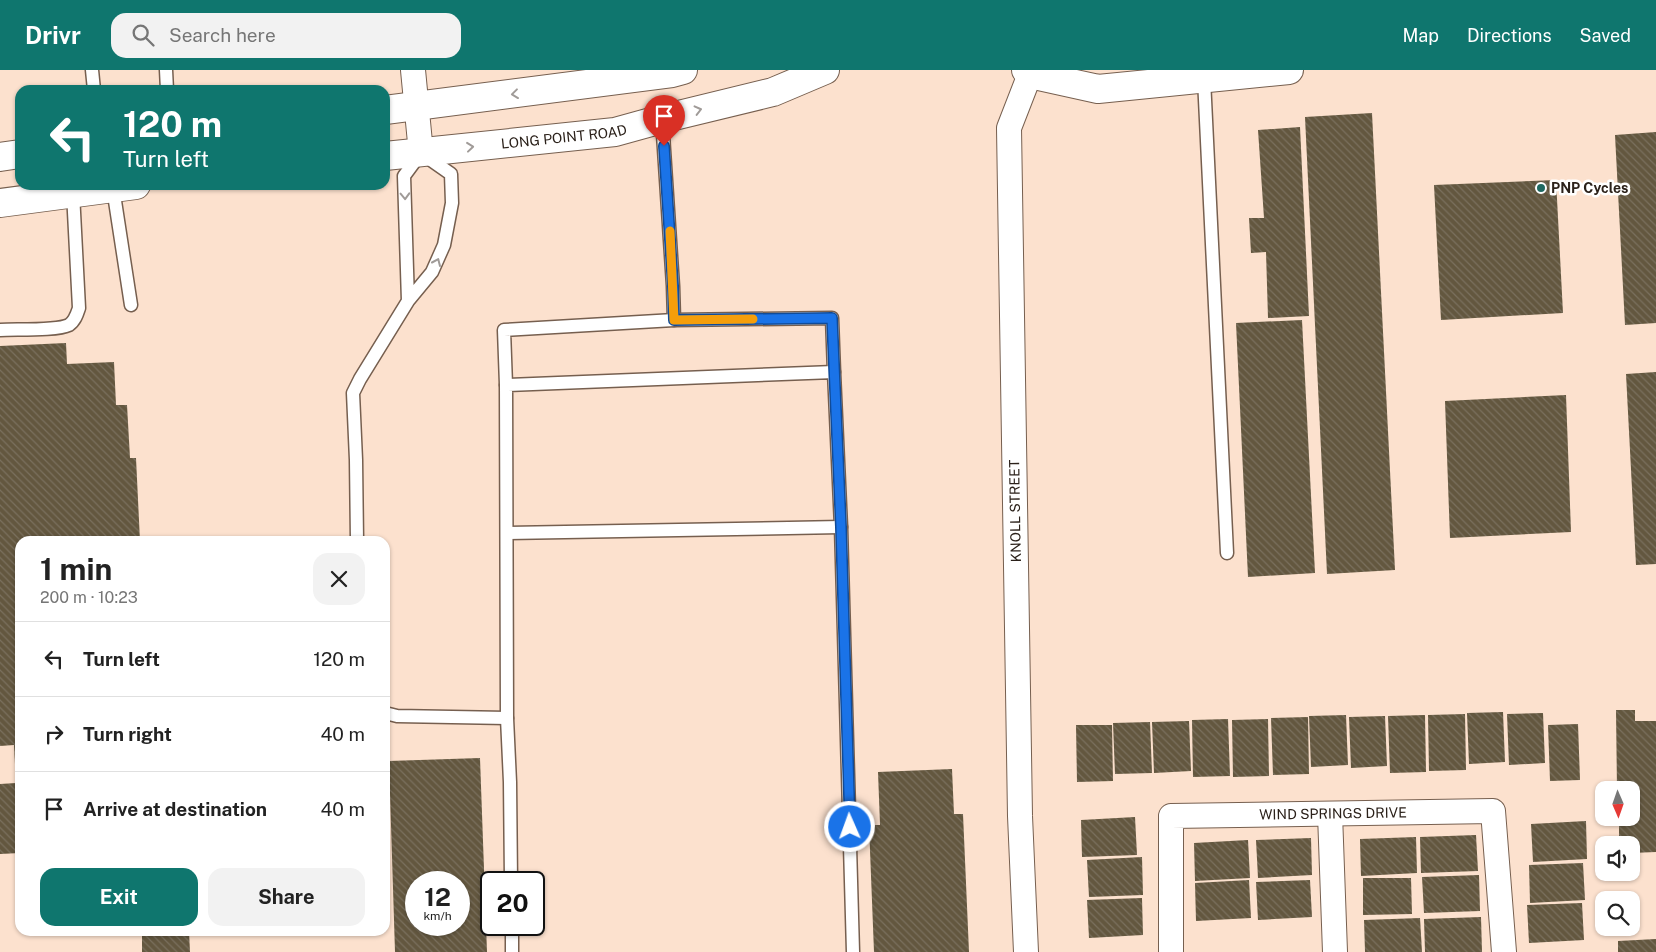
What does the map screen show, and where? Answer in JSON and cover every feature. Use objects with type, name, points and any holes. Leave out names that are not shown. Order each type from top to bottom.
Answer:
[{"type":"main road","points":[[390,110],[417,107],[596,77],[672,73],[683,70]]},
{"type":"main road","name":"LONG POINT ROAD","points":[[390,155],[615,132],[773,92],[825,70]]},
{"type":"main road","points":[[1028,72],[1098,89],[1289,70]]},
{"type":"main road","points":[[0,157],[15,155]]},
{"type":"main road","points":[[0,203],[95,190]]},
{"type":"street","points":[[413,70],[421,152]]},
{"type":"street","name":"KNOLL STREET","points":[[1026,952],[1020,816],[1009,128],[1028,72]]},
{"type":"street","name":"WIND SPRINGS DRIVE","points":[[1171,952],[1171,816],[1493,811],[1504,952]]},
{"type":"street","points":[[1330,814],[1335,952]]},
{"type":"lane","points":[[92,70],[94,85]]},
{"type":"lane","points":[[166,70],[167,85]]},
{"type":"lane","points":[[1204,78],[1227,553]]},
{"type":"lane","points":[[662,119],[674,320]]},
{"type":"lane","points":[[357,536],[353,393],[408,300],[432,272],[444,244],[452,203],[451,174],[421,152],[404,176],[408,300]]},
{"type":"lane","points":[[124,190],[131,305]]},
{"type":"lane","points":[[0,330],[56,328],[69,325],[76,317],[79,308],[73,193]]},
{"type":"lane","points":[[511,871],[510,782],[506,718],[507,533],[504,330],[674,320],[832,318],[841,527],[853,952]]},
{"type":"lane","points":[[506,385],[834,372]]},
{"type":"lane","points":[[507,533],[841,527]]},
{"type":"lane","points":[[390,714],[397,716],[506,718]]},
{"type":"lane","points":[[512,936],[512,952]]},
{"type":"building","points":[[1372,113],[1395,570],[1327,574],[1305,117]]},
{"type":"building","points":[[1300,127],[1309,316],[1268,318],[1266,252],[1251,253],[1249,218],[1264,218],[1258,130]]},
{"type":"building","points":[[1656,132],[1656,323],[1625,325],[1615,135]]},
{"type":"building","points":[[1556,180],[1563,313],[1441,320],[1434,185]]},
{"type":"building","points":[[1302,320],[1315,573],[1248,577],[1236,323]]},
{"type":"building","points":[[66,343],[67,364],[114,362],[116,405],[127,405],[130,458],[136,458],[140,536],[15,536],[15,764],[14,745],[0,746],[0,346]]},
{"type":"building","points":[[1656,372],[1656,564],[1636,565],[1626,374]]},
{"type":"building","points":[[1566,395],[1571,532],[1450,538],[1445,401]]},
{"type":"building","points":[[1616,710],[1635,710],[1635,721],[1656,721],[1656,852],[1640,853],[1640,836],[1619,836],[1619,826],[1640,826],[1640,781],[1617,781]]},
{"type":"building","points":[[1503,712],[1505,762],[1469,764],[1467,713]]},
{"type":"building","points":[[1543,713],[1545,763],[1509,765],[1507,714]]},
{"type":"building","points":[[1465,714],[1466,770],[1429,771],[1428,715]]},
{"type":"building","points":[[1346,715],[1348,765],[1311,767],[1309,716]]},
{"type":"building","points":[[1425,715],[1426,772],[1390,773],[1388,716]]},
{"type":"building","points":[[1385,716],[1387,766],[1351,768],[1349,717]]},
{"type":"building","points":[[1308,717],[1309,774],[1273,775],[1271,718]]},
{"type":"building","points":[[1228,719],[1230,776],[1193,777],[1192,720]]},
{"type":"building","points":[[1268,719],[1269,776],[1233,777],[1232,720]]},
{"type":"building","points":[[1189,721],[1191,771],[1154,773],[1152,722]]},
{"type":"building","points":[[1150,722],[1152,773],[1115,774],[1113,723]]},
{"type":"building","points":[[1578,724],[1580,780],[1550,781],[1548,725]]},
{"type":"building","points":[[1076,725],[1112,725],[1113,781],[1077,782]]},
{"type":"building","points":[[480,758],[484,871],[480,871],[480,936],[486,936],[487,952],[395,952],[390,761]]},
{"type":"building","points":[[952,769],[954,814],[963,814],[969,952],[874,952],[869,825],[880,825],[878,772]]},
{"type":"building","points":[[15,783],[15,853],[0,854],[0,784]]},
{"type":"building","points":[[1135,817],[1137,855],[1082,857],[1081,820]]},
{"type":"building","points":[[1586,821],[1587,859],[1533,862],[1531,824]]},
{"type":"building","points":[[1476,835],[1478,871],[1421,873],[1420,837]]},
{"type":"building","points":[[1416,837],[1417,873],[1361,876],[1360,839]]},
{"type":"building","points":[[1311,838],[1312,875],[1258,878],[1256,840]]},
{"type":"building","points":[[1248,840],[1250,878],[1195,881],[1194,843]]},
{"type":"building","points":[[1142,857],[1143,895],[1089,897],[1087,860]]},
{"type":"building","points":[[1583,863],[1585,900],[1530,903],[1529,865]]},
{"type":"building","points":[[1479,875],[1480,911],[1424,913],[1422,877]]},
{"type":"building","points":[[1363,878],[1411,878],[1412,914],[1363,915]]},
{"type":"building","points":[[1249,880],[1251,918],[1196,921],[1195,883]]},
{"type":"building","points":[[1310,880],[1312,917],[1258,920],[1256,882]]},
{"type":"building","points":[[1142,898],[1143,935],[1089,938],[1087,900]]},
{"type":"building","points":[[1582,903],[1584,940],[1529,943],[1527,905]]},
{"type":"building","points":[[1481,917],[1482,952],[1425,952],[1424,919]]},
{"type":"building","points":[[1420,918],[1422,952],[1365,952],[1364,920]]},
{"type":"building","points":[[142,936],[189,936],[190,952],[142,952]]},
{"type":"building","points":[[1656,939],[1656,952],[1618,952],[1618,941]]},
{"type":"slow traffic","points":[[670,231],[674,320],[753,319]]},
{"type":"place","name":"PNP Cycles","points":[[1541,188]]},
{"type":"route","points":[[664,146],[674,320],[832,318],[841,527],[850,827]]}]
